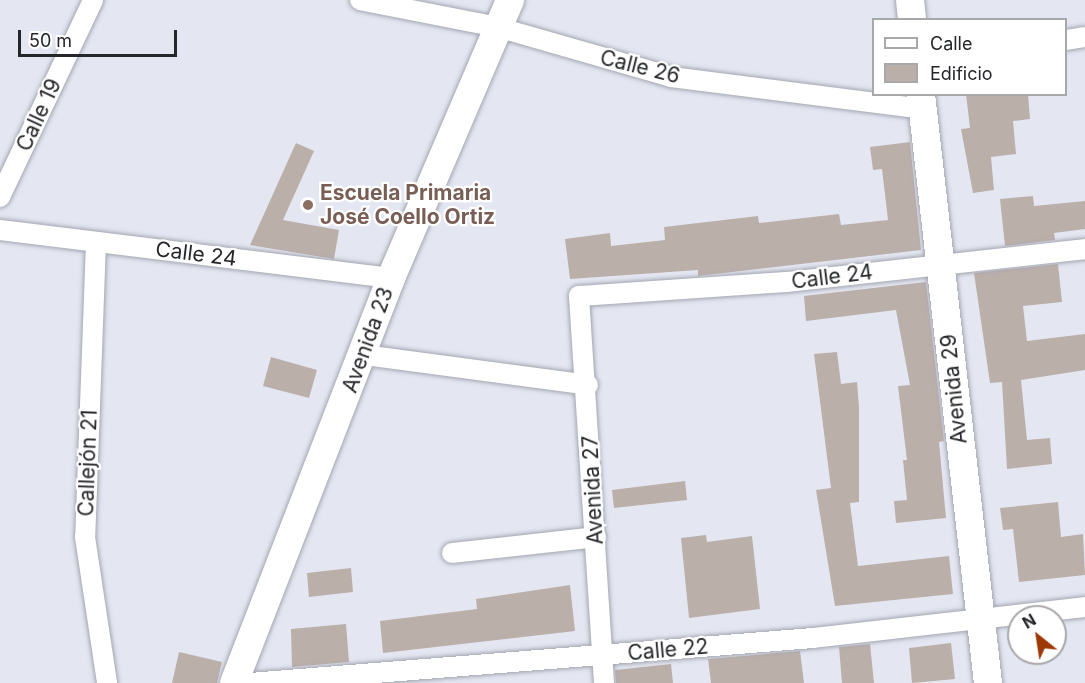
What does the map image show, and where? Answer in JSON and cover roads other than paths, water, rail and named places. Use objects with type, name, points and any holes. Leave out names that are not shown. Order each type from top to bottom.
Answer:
[{"type":"main road","name":"Avenida 23","points":[[234,683],[364,356],[391,278],[510,0]]},
{"type":"main road","points":[[910,0],[912,18]]},
{"type":"main road","name":"Avenida 29","points":[[922,102],[988,683]]},
{"type":"street","name":"Calle 19","points":[[0,197],[93,0]]},
{"type":"street","name":"Calle 26","points":[[360,0],[497,27],[671,77],[922,102]]},
{"type":"street","points":[[1067,40],[1085,37]]},
{"type":"street","name":"Calle 24","points":[[0,230],[391,278]]},
{"type":"street","name":"Callejón 21","points":[[96,242],[85,537],[107,683]]},
{"type":"street","name":"Calle 24","points":[[579,296],[787,282],[1085,249]]},
{"type":"street","name":"Avenida 27","points":[[579,296],[588,385],[604,683]]},
{"type":"street","points":[[364,356],[588,385]]},
{"type":"street","points":[[452,553],[596,537]]},
{"type":"street","name":"Calle 22","points":[[250,683],[334,679],[601,656],[1085,607]]},
{"type":"place","name":"Escuela Primaria José Coello Ortiz","points":[[308,205]]}]
